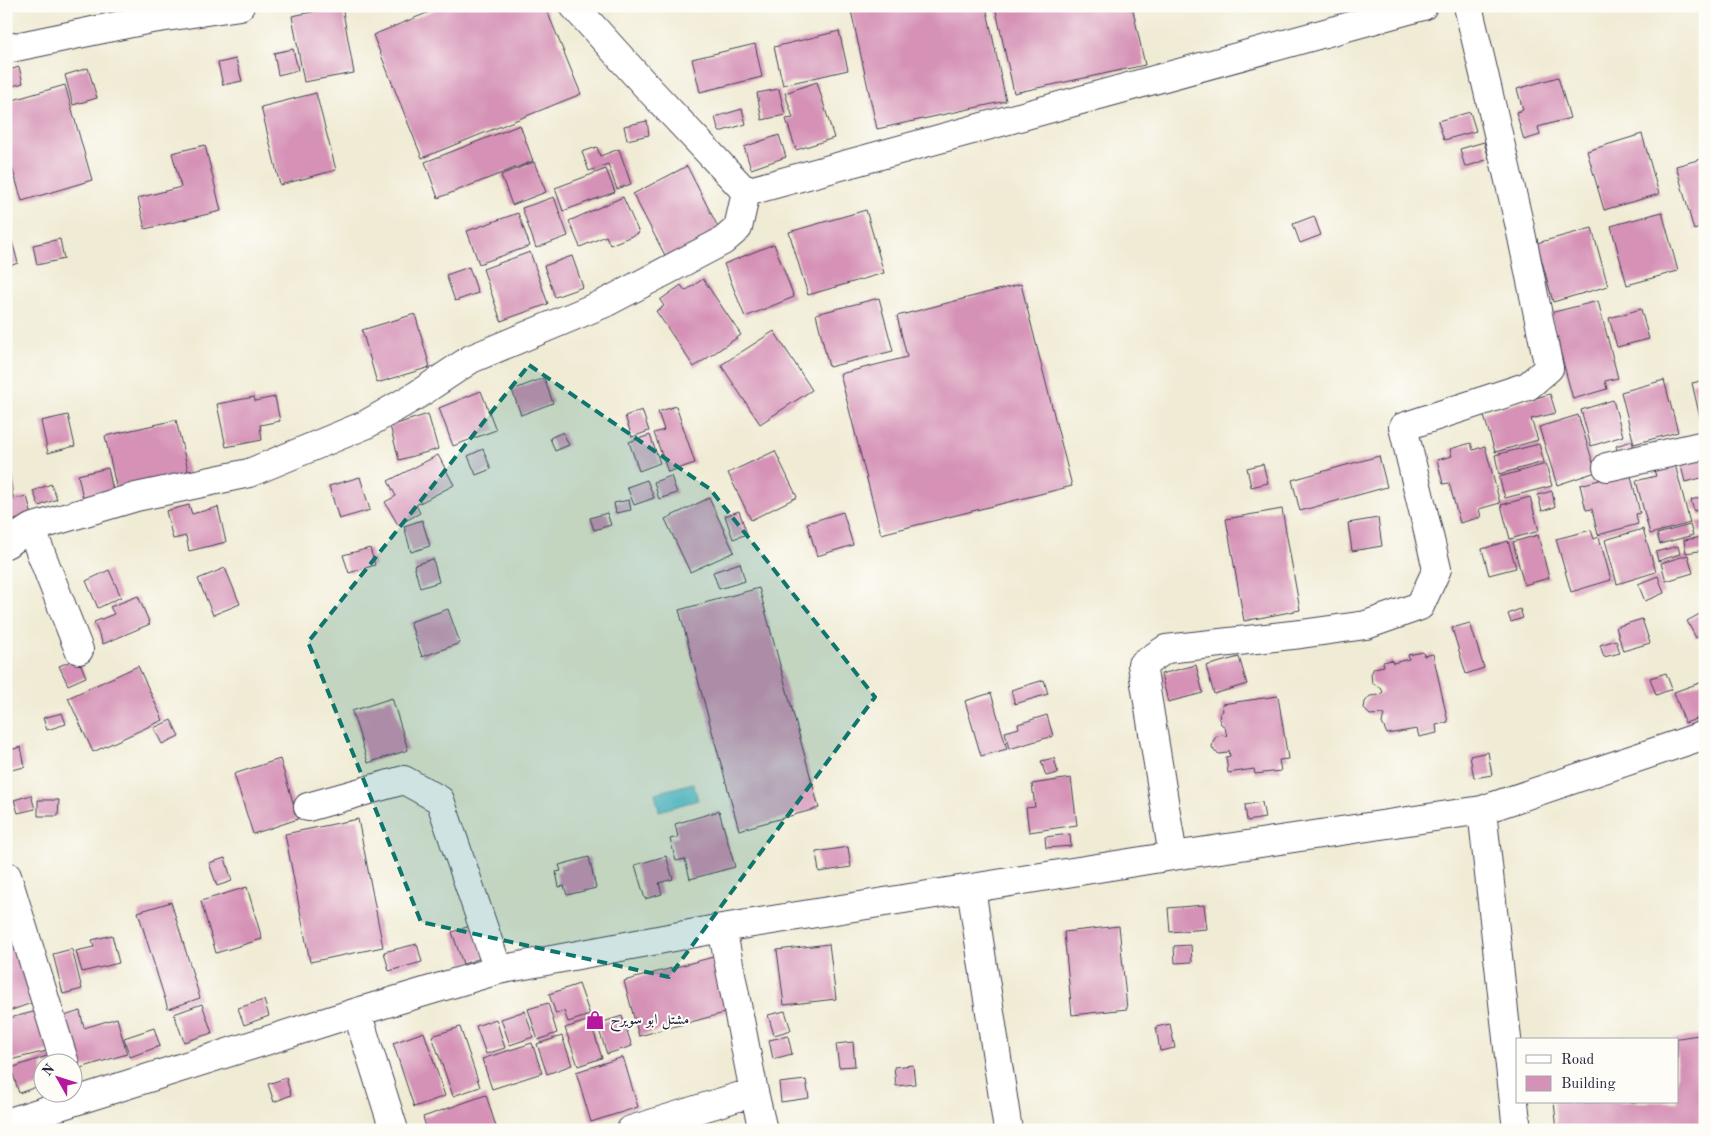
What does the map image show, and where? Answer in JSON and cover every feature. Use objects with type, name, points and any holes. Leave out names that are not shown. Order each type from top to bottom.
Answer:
[{"type":"street","points":[[6,49],[146,20],[240,6]]},
{"type":"street","points":[[574,6],[746,192]]},
{"type":"street","points":[[746,192],[1353,16],[1423,6]]},
{"type":"street","points":[[1173,856],[1142,665],[1166,650],[1366,625],[1420,606],[1437,569],[1403,428],[1528,386],[1549,368],[1468,6]]},
{"type":"street","points":[[6,544],[31,528],[136,497],[249,473],[365,425],[471,359],[606,303],[723,241],[738,228],[746,192]]},
{"type":"street","points":[[1607,467],[1705,445]]},
{"type":"street","points":[[31,528],[79,650]]},
{"type":"street","points":[[82,1093],[498,970],[722,928],[1173,856],[1482,810],[1705,735]]},
{"type":"street","points":[[308,807],[404,780],[440,800],[498,970]]},
{"type":"street","points":[[1482,810],[1516,1130]]},
{"type":"street","points":[[7,876],[61,1054]]},
{"type":"street","points":[[972,888],[1008,1130]]},
{"type":"street","points":[[722,928],[763,1130]]},
{"type":"street","points":[[357,1012],[394,1130]]},
{"type":"street","points":[[631,1130],[754,1092]]},
{"type":"street","points":[[6,1123],[52,1104]]},
{"type":"highlighted area","points":[[529,365],[710,489],[875,697],[669,977],[421,922],[308,642]]},
{"type":"water","points":[[693,783],[698,800],[659,811],[655,793]]},
{"type":"building","points":[[342,6],[354,73],[304,82],[292,16]]},
{"type":"building","points":[[444,6],[545,6],[581,94],[422,158],[373,35]]},
{"type":"building","points":[[850,6],[986,6],[1006,101],[877,129]]},
{"type":"building","points":[[995,6],[1132,6],[1145,65],[1014,93]]},
{"type":"building","points":[[839,31],[848,70],[783,85],[774,47]]},
{"type":"building","points":[[755,44],[762,77],[700,92],[692,59]]},
{"type":"building","points":[[293,49],[298,70],[278,75],[274,53]]},
{"type":"building","points":[[236,59],[242,81],[223,85],[218,63]]},
{"type":"building","points":[[19,67],[23,83],[6,88],[6,71]]},
{"type":"building","points":[[88,68],[97,98],[73,105],[65,75]]},
{"type":"building","points":[[1558,77],[1570,118],[1538,127],[1540,135],[1524,140],[1516,112],[1523,110],[1517,89]]},
{"type":"building","points":[[817,82],[834,138],[796,150],[786,119],[793,118],[785,93]]},
{"type":"building","points":[[65,85],[92,180],[22,201],[6,147],[6,102]]},
{"type":"building","points":[[779,89],[785,115],[762,120],[757,93]]},
{"type":"building","points":[[316,93],[336,170],[280,185],[261,107]]},
{"type":"building","points":[[742,109],[746,124],[719,132],[715,117]]},
{"type":"building","points":[[1470,112],[1476,131],[1444,140],[1438,121]]},
{"type":"building","points":[[647,121],[649,135],[627,140],[624,126]]},
{"type":"building","points":[[520,125],[533,161],[438,198],[425,162]]},
{"type":"building","points":[[1642,134],[1659,194],[1604,210],[1587,151]]},
{"type":"building","points":[[779,135],[786,157],[751,169],[744,147]]},
{"type":"building","points":[[1484,142],[1489,159],[1465,167],[1460,149]]},
{"type":"building","points":[[205,145],[221,211],[145,229],[138,198],[181,187],[172,153]]},
{"type":"building","points":[[597,147],[600,156],[619,149],[631,184],[617,189],[608,164],[589,171],[582,152]]},
{"type":"building","points":[[1705,158],[1705,226],[1694,230],[1676,166]]},
{"type":"building","points":[[534,162],[546,192],[512,205],[501,175]]},
{"type":"building","points":[[687,166],[722,235],[669,263],[633,194]]},
{"type":"building","points":[[606,169],[615,192],[563,211],[555,188]]},
{"type":"building","points":[[554,197],[568,236],[536,248],[522,208]]},
{"type":"building","points":[[623,197],[639,233],[610,245],[606,236],[580,247],[569,221]]},
{"type":"building","points":[[866,210],[884,273],[808,295],[789,232]]},
{"type":"building","points":[[1662,212],[1678,271],[1627,285],[1611,226]]},
{"type":"building","points":[[518,213],[530,246],[479,264],[467,231]]},
{"type":"building","points":[[1314,216],[1321,235],[1300,243],[1293,224]]},
{"type":"building","points":[[6,219],[18,263],[6,267]]},
{"type":"building","points":[[1592,228],[1608,286],[1553,302],[1537,243]]},
{"type":"building","points":[[60,239],[64,259],[37,265],[33,245]]},
{"type":"building","points":[[774,244],[794,297],[745,317],[724,264]]},
{"type":"building","points":[[530,252],[548,304],[501,321],[483,269]]},
{"type":"building","points":[[572,256],[583,287],[555,297],[544,266]]},
{"type":"building","points":[[469,267],[478,293],[455,301],[446,275]]},
{"type":"building","points":[[703,279],[741,335],[694,367],[656,311],[664,306],[660,300],[681,285],[685,291]]},
{"type":"building","points":[[1021,284],[1072,486],[881,534],[840,374],[907,357],[897,316]]},
{"type":"building","points":[[879,298],[893,351],[829,367],[816,314]]},
{"type":"building","points":[[1598,301],[1618,378],[1605,381],[1607,389],[1573,399],[1550,313]]},
{"type":"building","points":[[1641,309],[1649,339],[1617,347],[1609,318]]},
{"type":"building","points":[[415,314],[430,367],[377,383],[362,330]]},
{"type":"building","points":[[774,331],[812,390],[760,424],[721,365]]},
{"type":"building","points":[[544,378],[553,403],[521,415],[512,390]]},
{"type":"building","points":[[1664,380],[1678,432],[1634,444],[1621,392]]},
{"type":"building","points":[[1705,380],[1705,435],[1704,435],[1692,383]]},
{"type":"building","points":[[481,391],[496,430],[453,446],[439,408]]},
{"type":"building","points":[[1550,394],[1556,413],[1531,419],[1538,440],[1495,452],[1483,413]]},
{"type":"building","points":[[254,397],[255,401],[275,397],[280,421],[260,425],[262,440],[226,447],[217,404]]},
{"type":"building","points":[[1613,400],[1623,436],[1591,446],[1581,410]]},
{"type":"building","points":[[676,406],[695,463],[668,472],[654,433],[664,430],[658,412]]},
{"type":"building","points":[[642,410],[649,431],[632,437],[625,416]]},
{"type":"building","points":[[428,414],[438,449],[399,460],[390,426]]},
{"type":"building","points":[[68,415],[75,446],[48,453],[41,421]]},
{"type":"building","points":[[1578,415],[1596,472],[1557,485],[1539,427]]},
{"type":"building","points":[[176,420],[190,479],[118,495],[105,436]]},
{"type":"building","points":[[563,432],[569,445],[555,451],[550,438]]},
{"type":"building","points":[[650,435],[660,463],[639,471],[629,442]]},
{"type":"building","points":[[1632,441],[1635,452],[1619,457],[1616,446]]},
{"type":"building","points":[[1471,443],[1473,450],[1485,446],[1500,503],[1479,509],[1481,517],[1460,523],[1449,483],[1443,484],[1437,460],[1452,456],[1450,449]]},
{"type":"building","points":[[1539,444],[1544,462],[1499,474],[1495,455]]},
{"type":"building","points":[[483,449],[491,469],[476,475],[468,456]]},
{"type":"building","points":[[775,451],[797,497],[751,520],[728,473]]},
{"type":"building","points":[[1705,452],[1705,477],[1685,482],[1679,458]]},
{"type":"building","points":[[438,455],[454,485],[416,505],[420,513],[398,525],[385,502],[396,496],[388,481]]},
{"type":"building","points":[[1379,456],[1387,487],[1300,511],[1292,480]]},
{"type":"building","points":[[1263,464],[1268,483],[1251,487],[1247,468]]},
{"type":"building","points":[[1546,464],[1552,486],[1505,498],[1499,477]]},
{"type":"building","points":[[1675,464],[1690,523],[1650,534],[1636,481],[1656,476],[1654,470]]},
{"type":"building","points":[[6,468],[9,468],[13,497],[6,498]]},
{"type":"building","points":[[108,468],[113,490],[83,498],[78,475]]},
{"type":"building","points":[[1630,472],[1640,513],[1636,514],[1638,524],[1598,535],[1592,509],[1586,510],[1580,485]]},
{"type":"building","points":[[671,476],[677,493],[659,499],[654,482]]},
{"type":"building","points":[[360,477],[370,510],[339,519],[329,486]]},
{"type":"building","points":[[647,480],[654,498],[634,505],[627,487]]},
{"type":"building","points":[[51,484],[57,499],[39,506],[33,491]]},
{"type":"building","points":[[1552,491],[1555,507],[1542,511],[1538,495]]},
{"type":"building","points":[[27,496],[32,516],[6,522],[6,501]]},
{"type":"building","points":[[1705,496],[1705,515],[1700,516],[1698,510],[1694,511],[1691,500]]},
{"type":"building","points":[[1530,497],[1539,531],[1510,539],[1501,505]]},
{"type":"building","points":[[709,498],[734,552],[690,572],[665,519]]},
{"type":"building","points":[[629,500],[631,510],[616,513],[614,503]]},
{"type":"building","points":[[189,505],[192,514],[218,507],[226,542],[189,551],[186,536],[173,539],[166,511]]},
{"type":"building","points":[[1282,509],[1300,610],[1244,621],[1226,519]]},
{"type":"building","points":[[739,511],[747,534],[733,539],[725,516]]},
{"type":"building","points":[[843,512],[853,545],[817,556],[807,523]]},
{"type":"building","points":[[607,513],[611,525],[594,530],[590,518]]},
{"type":"building","points":[[1378,518],[1382,546],[1352,551],[1348,523]]},
{"type":"building","points":[[422,520],[430,546],[411,552],[404,526]]},
{"type":"building","points":[[1705,520],[1705,531],[1699,532],[1697,522]]},
{"type":"building","points":[[1690,525],[1693,535],[1660,544],[1657,534]]},
{"type":"building","points":[[1643,529],[1656,572],[1617,584],[1605,540]]},
{"type":"building","points":[[1591,530],[1594,539],[1599,537],[1611,580],[1571,592],[1556,539]]},
{"type":"building","points":[[1538,535],[1549,578],[1524,585],[1513,542]]},
{"type":"building","points":[[1703,537],[1705,550],[1686,553],[1684,540]]},
{"type":"building","points":[[1508,541],[1516,568],[1489,575],[1482,549]]},
{"type":"building","points":[[1678,546],[1680,554],[1658,561],[1656,552]]},
{"type":"building","points":[[370,548],[375,565],[349,573],[343,555]]},
{"type":"building","points":[[1688,555],[1693,573],[1666,581],[1661,563]]},
{"type":"building","points":[[433,559],[439,582],[420,588],[414,565]]},
{"type":"building","points":[[740,563],[745,581],[719,589],[713,572]]},
{"type":"building","points":[[225,568],[240,604],[213,615],[198,579]]},
{"type":"building","points":[[109,570],[121,597],[98,608],[86,581]]},
{"type":"building","points":[[1658,576],[1664,593],[1645,601],[1638,584]]},
{"type":"building","points":[[759,588],[819,808],[739,830],[679,610]]},
{"type":"building","points":[[138,596],[150,624],[103,644],[94,622],[114,614],[110,607]]},
{"type":"building","points":[[448,609],[460,643],[422,657],[410,622]]},
{"type":"building","points":[[1520,609],[1523,618],[1511,622],[1508,614]]},
{"type":"building","points":[[1705,611],[1705,633],[1696,638],[1687,621]]},
{"type":"building","points":[[1642,619],[1650,643],[1623,651],[1616,627]]},
{"type":"building","points":[[1470,623],[1484,668],[1466,674],[1452,628]]},
{"type":"building","points":[[1616,640],[1620,653],[1604,657],[1600,645]]},
{"type":"building","points":[[1423,652],[1424,656],[1433,654],[1448,722],[1436,725],[1437,733],[1419,737],[1417,729],[1387,734],[1382,723],[1384,714],[1370,715],[1364,709],[1365,702],[1370,696],[1379,695],[1383,692],[1381,688],[1372,683],[1371,674],[1374,668],[1384,666],[1383,662],[1392,660],[1393,663],[1409,659],[1408,655]]},
{"type":"building","points":[[1239,657],[1247,684],[1214,694],[1206,666]]},
{"type":"building","points":[[78,658],[86,677],[68,685],[59,666]]},
{"type":"building","points":[[1196,665],[1203,693],[1168,702],[1161,674]]},
{"type":"building","points":[[138,666],[163,720],[93,752],[68,698]]},
{"type":"building","points":[[1666,673],[1672,689],[1656,695],[1650,678]]},
{"type":"building","points":[[1044,680],[1048,694],[1015,704],[1011,690]]},
{"type":"building","points":[[1705,681],[1705,716],[1685,723],[1674,692]]},
{"type":"building","points":[[991,693],[1007,749],[981,756],[965,701]]},
{"type":"building","points":[[1278,696],[1288,759],[1279,760],[1281,771],[1255,774],[1254,769],[1228,773],[1226,757],[1230,756],[1229,750],[1226,753],[1220,754],[1215,752],[1212,747],[1213,741],[1217,736],[1223,735],[1227,737],[1225,727],[1219,719],[1220,713],[1223,711],[1222,704]]},
{"type":"building","points":[[392,698],[408,750],[368,763],[352,711]]},
{"type":"building","points":[[62,713],[66,724],[47,730],[43,718]]},
{"type":"building","points":[[1047,715],[1053,736],[1009,749],[1005,732],[1019,728],[1018,724]]},
{"type":"building","points":[[171,720],[179,736],[162,744],[154,728]]},
{"type":"building","points":[[21,747],[25,767],[6,771],[6,751]]},
{"type":"building","points":[[1488,752],[1492,775],[1474,778],[1470,756]]},
{"type":"building","points":[[1054,758],[1058,773],[1046,776],[1041,761]]},
{"type":"building","points":[[280,759],[298,819],[253,834],[234,774]]},
{"type":"building","points":[[1071,778],[1077,825],[1029,832],[1026,808],[1035,807],[1032,784]]},
{"type":"building","points":[[31,795],[35,809],[18,813],[14,800]]},
{"type":"building","points":[[38,800],[59,800],[58,816],[38,816]]},
{"type":"building","points":[[1262,802],[1265,818],[1247,821],[1245,805]]},
{"type":"building","points":[[719,811],[735,867],[690,879],[685,859],[676,861],[670,839],[678,837],[675,824]]},
{"type":"building","points":[[358,819],[383,947],[310,962],[285,834]]},
{"type":"building","points":[[1070,834],[1071,846],[1046,848],[1045,837]]},
{"type":"building","points":[[848,847],[851,867],[819,872],[816,852]]},
{"type":"building","points":[[666,856],[673,879],[659,883],[662,894],[645,899],[635,865]]},
{"type":"building","points":[[589,857],[596,888],[567,895],[564,886],[559,887],[556,872],[561,871],[559,865]]},
{"type":"building","points":[[225,858],[232,881],[217,886],[209,863]]},
{"type":"building","points":[[247,887],[262,939],[216,953],[201,901]]},
{"type":"building","points":[[171,902],[200,998],[168,1009],[138,912]]},
{"type":"building","points":[[1204,905],[1207,929],[1170,932],[1168,908]]},
{"type":"building","points":[[473,925],[484,957],[463,964],[452,932]]},
{"type":"building","points":[[1119,926],[1127,1009],[1072,1015],[1064,932]]},
{"type":"building","points":[[112,935],[119,963],[82,972],[76,951],[94,947],[92,940]]},
{"type":"building","points":[[16,944],[35,1002],[6,1012],[6,947]]},
{"type":"building","points":[[417,944],[422,962],[389,971],[384,952]]},
{"type":"building","points":[[829,944],[836,999],[784,1005],[777,950]]},
{"type":"building","points":[[1191,945],[1192,962],[1175,963],[1174,946]]},
{"type":"building","points":[[72,949],[82,989],[63,994],[53,954]]},
{"type":"building","points":[[713,957],[728,1012],[639,1036],[624,981]]},
{"type":"building","points":[[579,984],[590,1015],[568,1022],[564,1011],[556,1014],[549,994]]},
{"type":"building","points":[[264,1000],[269,1016],[244,1025],[238,1008]]},
{"type":"building","points":[[548,1003],[557,1033],[538,1040],[528,1009]]},
{"type":"building","points":[[202,1004],[212,1033],[184,1042],[174,1014]]},
{"type":"building","points":[[41,1010],[51,1050],[6,1061],[6,1019]]},
{"type":"building","points":[[80,1011],[84,1028],[117,1018],[127,1054],[82,1068],[82,1054],[72,1054],[61,1017]]},
{"type":"building","points":[[525,1011],[533,1037],[510,1045],[501,1019]]},
{"type":"building","points":[[785,1011],[791,1030],[774,1035],[768,1015]]},
{"type":"building","points":[[622,1016],[632,1046],[607,1054],[597,1024]]},
{"type":"building","points":[[496,1019],[505,1048],[486,1054],[476,1026]]},
{"type":"building","points":[[590,1020],[602,1058],[578,1066],[565,1028]]},
{"type":"building","points":[[1170,1024],[1175,1048],[1160,1051],[1156,1027]]},
{"type":"building","points":[[460,1027],[480,1087],[453,1096],[432,1036]]},
{"type":"building","points":[[154,1028],[160,1046],[130,1057],[124,1038]]},
{"type":"building","points":[[424,1032],[445,1096],[414,1107],[393,1043]]},
{"type":"building","points":[[1705,1034],[1705,1130],[1557,1130],[1554,1104],[1678,1104],[1678,1038]]},
{"type":"building","points":[[562,1036],[572,1065],[547,1074],[537,1044]]},
{"type":"building","points":[[788,1036],[792,1054],[773,1059],[769,1040]]},
{"type":"building","points":[[853,1042],[855,1066],[839,1067],[836,1044]]},
{"type":"building","points":[[532,1043],[542,1073],[492,1089],[482,1059]]},
{"type":"building","points":[[623,1057],[638,1107],[591,1122],[576,1072]]},
{"type":"building","points":[[32,1061],[32,1088],[19,1093],[11,1068]]},
{"type":"building","points":[[913,1065],[915,1084],[896,1086],[894,1067]]},
{"type":"building","points":[[286,1078],[291,1095],[274,1102],[268,1084]]},
{"type":"building","points":[[806,1080],[809,1098],[781,1102],[779,1083]]},
{"type":"building","points":[[486,1095],[497,1130],[427,1130],[423,1117]]},
{"type":"place","name":"مشتل ابو سويرح","points":[[595,1020]]}]
